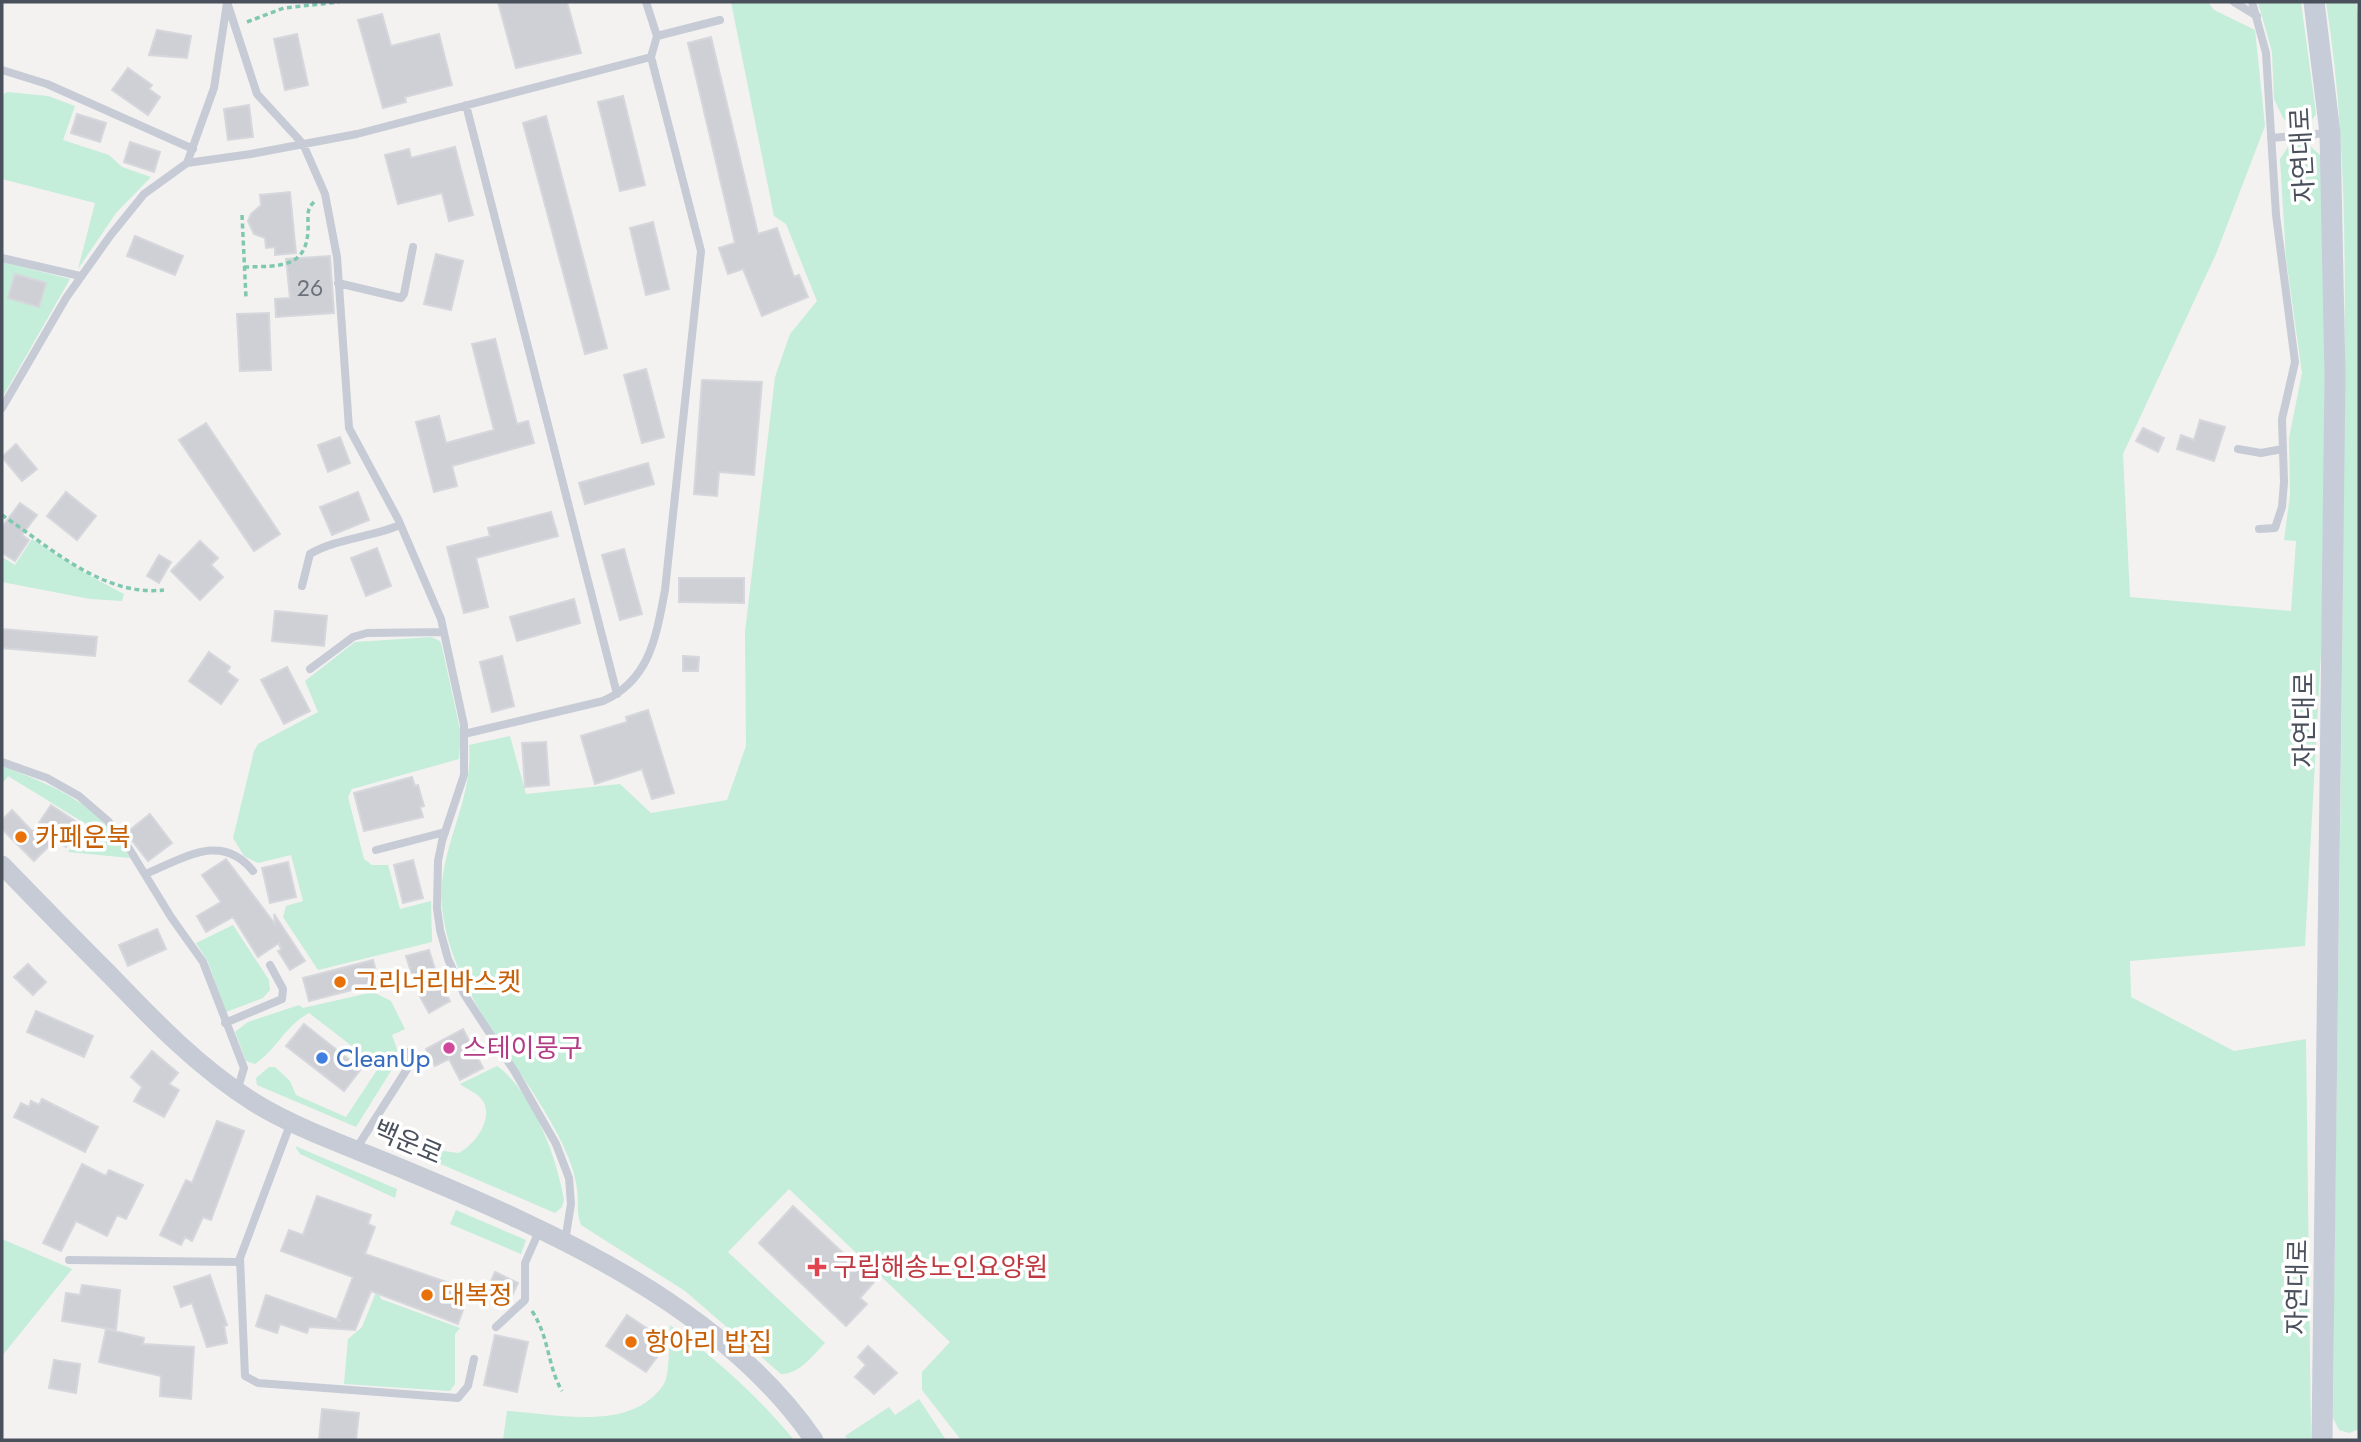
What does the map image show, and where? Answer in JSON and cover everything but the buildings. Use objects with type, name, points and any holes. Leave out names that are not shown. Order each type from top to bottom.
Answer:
[{"type":"main road","name":"자연대로","points":[[2314,2],[2330,133],[2335,375],[2322,1440]]},
{"type":"street","name":"백운로","points":[[2,865],[179,1046],[237,1091],[291,1122],[540,1229],[647,1287],[707,1332],[767,1385],[814,1440]]},
{"type":"lane","points":[[227,2],[257,94],[303,145],[326,200],[333,227],[349,428],[400,525],[436,607],[464,734],[464,775],[438,861],[437,908],[448,959],[464,994],[516,1072],[556,1144],[569,1178],[570,1223],[565,1241]]},
{"type":"lane","points":[[187,163],[214,88],[227,2]]},
{"type":"lane","points":[[464,734],[603,701],[617,694],[641,672],[657,632],[665,590],[700,262],[699,237],[651,57],[657,36],[646,2]]},
{"type":"lane","points":[[2234,2],[2256,16]]},
{"type":"lane","points":[[2252,2],[2266,53],[2276,215],[2295,362],[2282,419],[2284,482],[2280,520],[2275,528],[2259,529]]},
{"type":"lane","points":[[657,36],[720,20]]},
{"type":"lane","points":[[2,408],[80,276],[136,203],[160,180],[187,163],[303,145],[466,106],[651,57]]},
{"type":"lane","points":[[2,70],[47,84],[193,149]]},
{"type":"lane","points":[[466,106],[617,694]]},
{"type":"lane","points":[[2271,138],[2330,133]]},
{"type":"lane","points":[[338,282],[401,298],[413,247]]},
{"type":"lane","points":[[2,258],[80,276]]},
{"type":"lane","points":[[2238,449],[2261,453],[2282,449]]},
{"type":"lane","points":[[302,586],[305,563],[310,554],[320,548],[373,536],[400,525]]},
{"type":"lane","points":[[310,670],[353,637],[367,633],[443,632]]},
{"type":"lane","points":[[2,762],[55,783],[94,807],[131,850],[203,962],[244,1068],[237,1091]]},
{"type":"lane","points":[[376,850],[445,832]]},
{"type":"lane","points":[[145,874],[195,854],[222,849],[244,860],[253,871]]},
{"type":"lane","points":[[225,1023],[282,999],[283,989],[270,965]]},
{"type":"lane","points":[[356,1149],[409,1066],[406,1052]]},
{"type":"lane","points":[[291,1122],[240,1262],[245,1324],[244,1371],[250,1380],[458,1398],[468,1386],[474,1359]]},
{"type":"lane","points":[[496,1327],[525,1300],[525,1263],[540,1229]]},
{"type":"lane","points":[[69,1260],[240,1262]]},
{"type":"path","points":[[235,27],[284,8],[339,2]]},
{"type":"path","points":[[244,267],[278,266],[299,258],[309,241],[310,206],[326,200]]},
{"type":"path","points":[[242,215],[246,298]]},
{"type":"path","points":[[2,515],[115,586],[147,592],[164,590]]},
{"type":"path","points":[[525,1300],[544,1330],[554,1375],[562,1391]]},
{"type":"green space","points":[[731,2],[2208,2],[2214,10],[2255,30],[2265,126],[2216,254],[2123,454],[2130,597],[2291,611],[2296,541],[2284,540],[2290,495],[2289,438],[2302,373],[2286,258],[2280,159],[2288,147],[2308,144],[2321,156],[2325,355],[2323,614],[2305,946],[2130,961],[2131,997],[2234,1051],[2306,1039],[2311,1440],[961,1440],[922,1390],[922,1372],[950,1342],[789,1189],[728,1252],[825,1343],[806,1363],[788,1373],[781,1374],[685,1291],[581,1225],[575,1177],[562,1143],[547,1114],[491,1030],[459,971],[448,940],[442,907],[442,885],[466,786],[469,745],[510,736],[526,794],[620,784],[651,813],[727,800],[746,746],[745,632],[775,377],[790,334],[817,301],[786,224],[774,216]]},
{"type":"green space","points":[[2258,2],[2301,2],[2316,114],[2307,127],[2291,125],[2283,118],[2274,99],[2272,52]]},
{"type":"green space","points":[[2326,2],[2356,2],[2359,22],[2359,1429],[2349,1433],[2339,1430],[2333,1418],[2345,257],[2340,129]]},
{"type":"green space","points":[[7,92],[48,96],[75,106],[63,140],[109,155],[122,167],[151,177],[116,213],[78,269],[95,203],[2,179],[2,95]]},
{"type":"green space","points":[[2,262],[70,279],[2,398]]},
{"type":"green space","points":[[32,539],[124,594],[122,601],[90,599],[2,582],[2,557],[15,565]]},
{"type":"green space","points":[[431,637],[440,641],[442,647],[461,734],[459,759],[352,789],[348,797],[364,859],[372,865],[388,865],[400,909],[431,901],[432,942],[318,970],[283,917],[286,906],[303,901],[291,855],[258,863],[244,856],[233,838],[254,751],[258,744],[318,712],[305,681],[355,642]]},
{"type":"green space","points":[[2,766],[42,782],[75,800],[105,824],[130,858],[68,852],[86,824],[8,776],[2,784]]},
{"type":"green space","points":[[233,925],[269,980],[270,990],[263,998],[226,1012],[208,962],[196,943]]},
{"type":"green space","points":[[373,992],[391,1001],[405,1029],[392,1035],[398,1052],[404,1050],[356,1127],[257,1085],[256,1078],[269,1067],[275,1067],[290,1081],[296,1095],[346,1117],[379,1067],[309,1013],[294,1024],[255,1064],[246,1061],[235,1032],[248,1022],[299,1005],[303,1008]]},
{"type":"green space","points":[[497,1066],[522,1092],[549,1146],[564,1200],[562,1207],[555,1213],[394,1144],[458,1153],[464,1149],[481,1131],[486,1108],[479,1096],[460,1084]]},
{"type":"green space","points":[[295,1146],[397,1189],[395,1198],[300,1154]]},
{"type":"green space","points":[[456,1210],[526,1240],[521,1254],[450,1224]]},
{"type":"green space","points":[[2,1239],[72,1269],[2,1356]]},
{"type":"green space","points":[[377,1290],[381,1299],[460,1328],[455,1334],[455,1384],[450,1391],[344,1384],[348,1339],[362,1327]]},
{"type":"green space","points":[[670,1325],[736,1379],[794,1440],[503,1440],[507,1411],[592,1417],[633,1409],[650,1399],[666,1379]]},
{"type":"green space","points":[[919,1399],[946,1440],[848,1440],[845,1436],[889,1407],[895,1415]]},
{"type":"place","name":"카페운북","points":[[21,837]]},
{"type":"place","name":"그리너리바스켓","points":[[340,982]]},
{"type":"place","name":"스테이뭉구","points":[[449,1048]]},
{"type":"place","name":"CleanUp","points":[[322,1058]]},
{"type":"place","name":"구립해송노인요양원","points":[[817,1267]]},
{"type":"place","name":"대복정","points":[[427,1295]]},
{"type":"place","name":"항아리 밥집","points":[[631,1342]]}]
